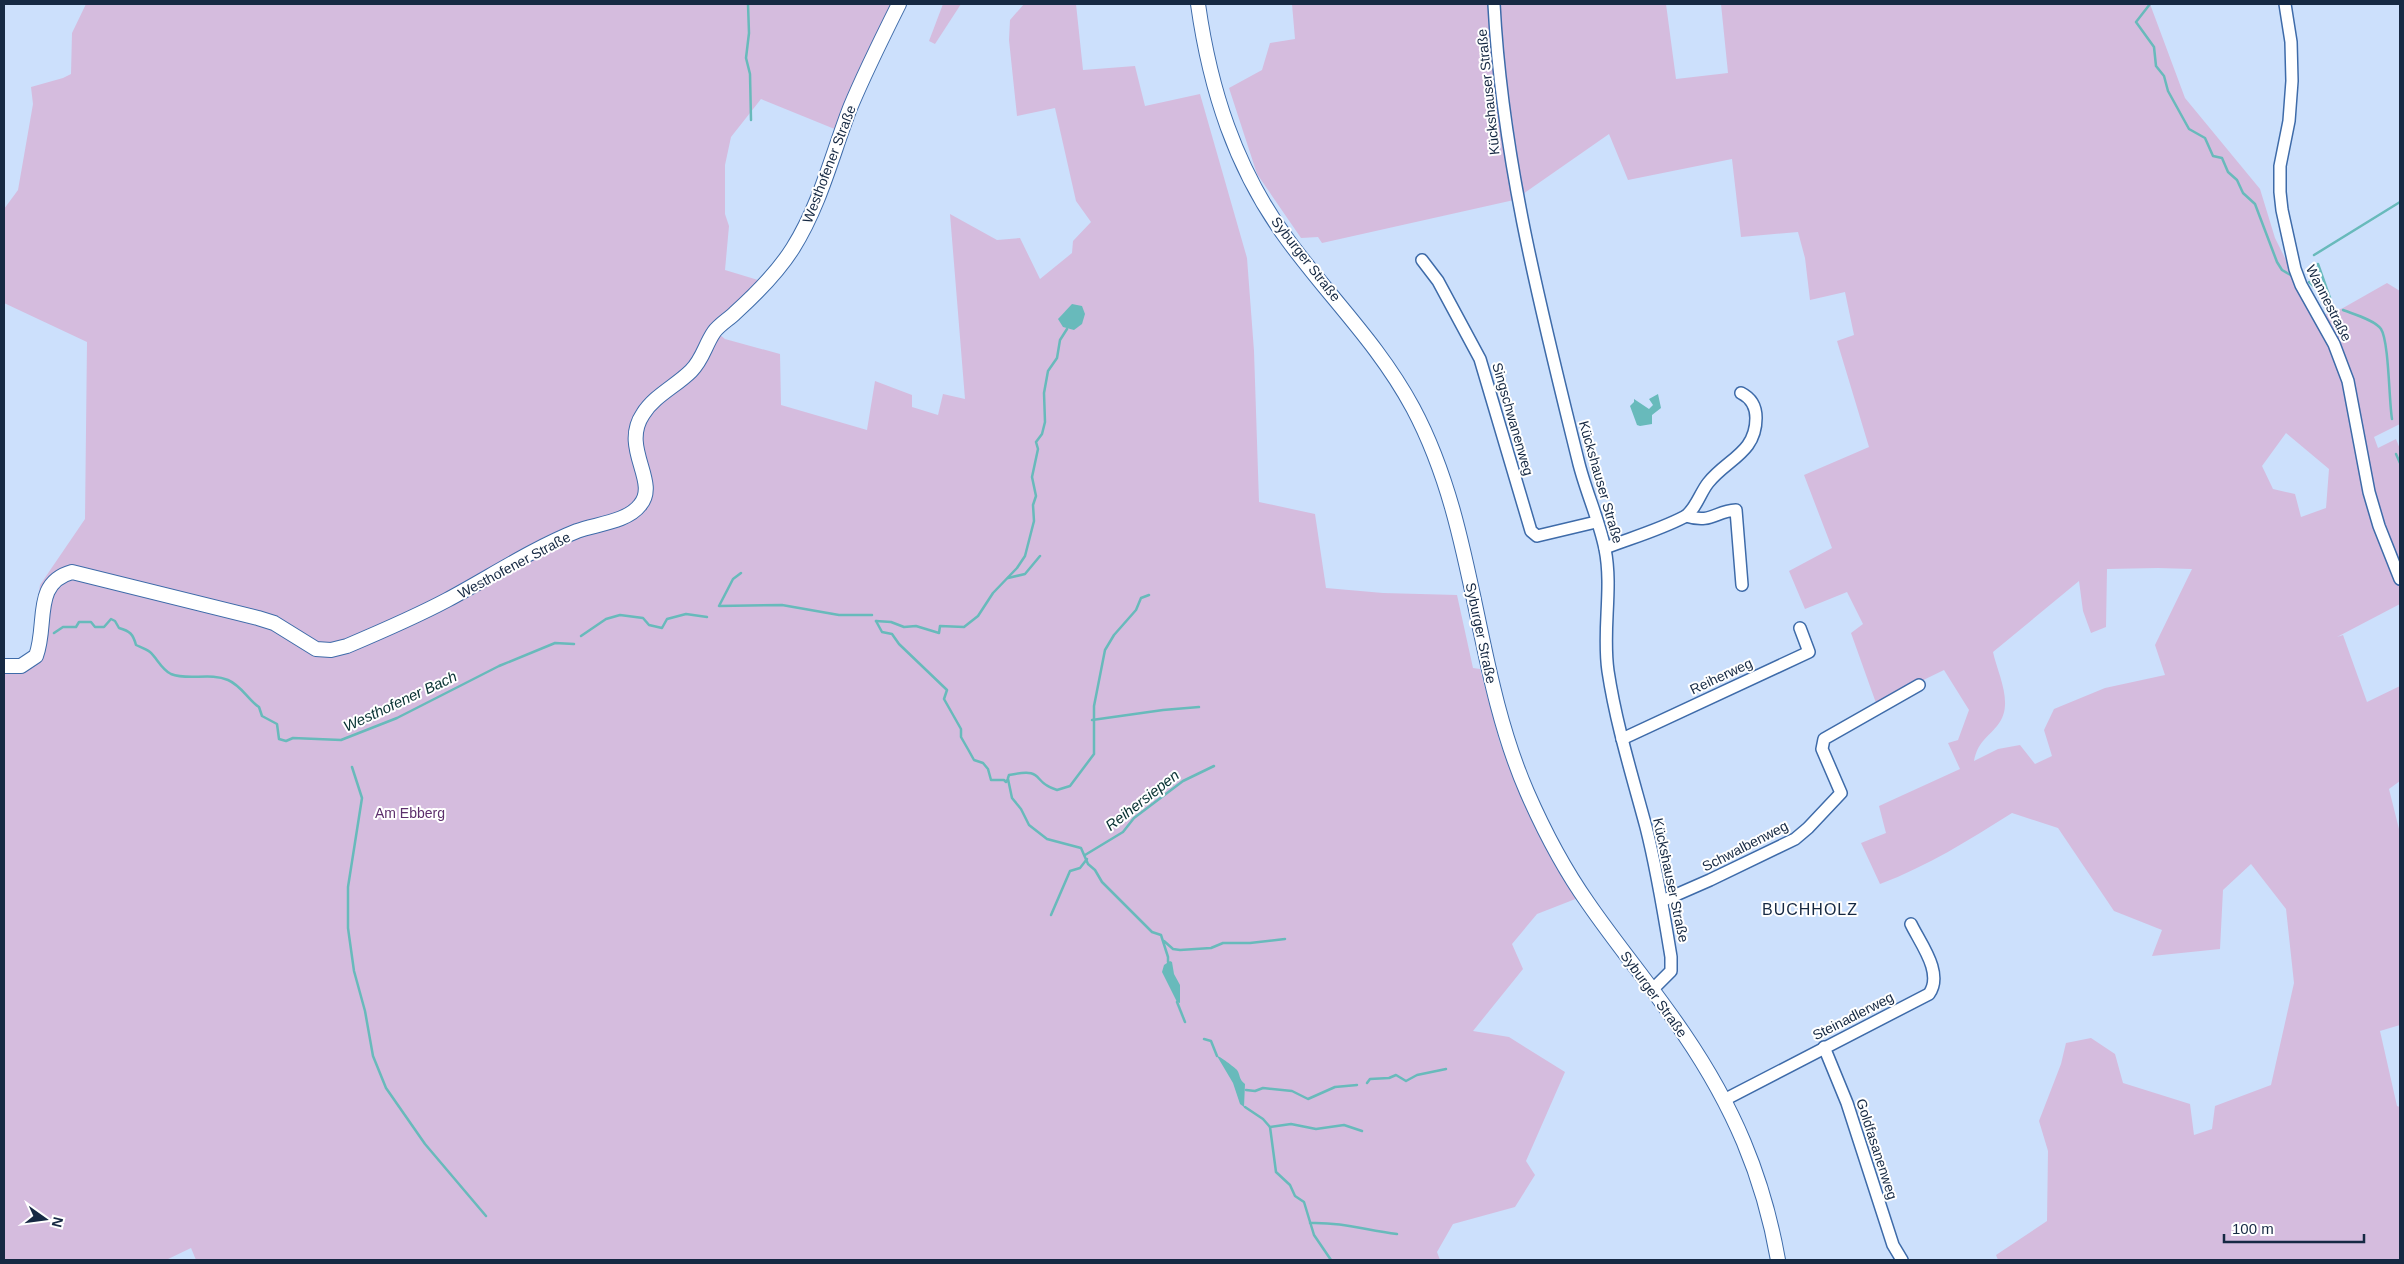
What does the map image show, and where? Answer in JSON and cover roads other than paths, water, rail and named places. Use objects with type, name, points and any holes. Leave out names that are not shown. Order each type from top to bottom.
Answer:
[{"type":"street","name":"Westhofener Straße","points":[[4,666],[21,666],[36,656],[45,600],[50,583],[59,576],[72,572],[258,618],[274,623],[316,649],[331,650],[355,643],[445,601],[552,542],[578,530],[625,516],[640,507],[646,496],[644,473],[638,462],[635,445],[636,429],[642,415],[652,403],[692,370],[705,354],[714,332],[765,284],[792,250],[808,221],[851,108],[899,4]]},
{"type":"street","name":"Syburger Straße","points":[[1198,4],[1203,38],[1216,97],[1234,146],[1247,174],[1261,200],[1287,240],[1384,360],[1413,408],[1440,467],[1458,527],[1490,680],[1502,724],[1528,794],[1573,879],[1682,1030],[1724,1100],[1752,1159],[1771,1225],[1778,1260]]},
{"type":"street","name":"Kückshauser Straße","points":[[1494,4],[1502,94],[1515,190],[1575,447],[1605,548],[1608,591],[1606,659],[1622,739],[1648,838],[1662,901],[1672,964],[1671,971],[1652,990]]},
{"type":"street","name":"Wannestraße","points":[[2285,4],[2291,42],[2292,101],[2280,166],[2282,210],[2298,277],[2334,344],[2348,380],[2369,492],[2379,526],[2400,579]]},
{"type":"street","name":"Singschwanenweg","points":[[1422,260],[1438,281],[1480,359],[1533,534],[1541,535],[1596,522]]},
{"type":"street","points":[[1686,516],[1709,481],[1746,450],[1753,437],[1756,425],[1755,409],[1748,397],[1741,393]]},
{"type":"street","points":[[1605,548],[1686,516],[1710,519],[1730,510],[1736,510],[1742,584]]},
{"type":"street","name":"Reiherweg","points":[[1622,739],[1809,652],[1800,628]]},
{"type":"street","name":"Schwalbenweg","points":[[1662,901],[1782,846],[1808,828],[1841,792],[1822,749],[1824,740],[1919,685]]},
{"type":"street","name":"Steinadlerweg","points":[[1724,1100],[1929,994],[1933,988],[1934,975],[1929,959],[1911,924]]},
{"type":"street","name":"Goldfasanenweg","points":[[1824,1047],[1847,1103],[1893,1244],[1902,1260]]},
{"type":"waterway","points":[[748,4],[749,33],[746,58],[750,74],[751,120]]},
{"type":"waterway","points":[[2150,4],[2136,22],[2154,47],[2156,66],[2164,76],[2168,91],[2189,129],[2205,138],[2213,156],[2222,158],[2228,172],[2237,180],[2243,193],[2255,204],[2277,262],[2282,270],[2294,277]]},
{"type":"waterway","points":[[2314,255],[2400,202]]},
{"type":"waterway","points":[[2318,264],[2330,298]]},
{"type":"waterway","points":[[2309,282],[2331,301]]},
{"type":"waterway","points":[[2343,310],[2369,320],[2381,329],[2386,346],[2392,419]]},
{"type":"waterway","points":[[876,621],[891,622],[904,627],[916,626],[939,633],[940,626],[964,627],[978,616],[993,593],[1017,568],[1025,556],[1034,521],[1033,505],[1036,496],[1032,477],[1038,449],[1036,442],[1042,434],[1045,422],[1044,393],[1048,371],[1057,358],[1060,340],[1067,329]]},
{"type":"waterway","points":[[2396,454],[2400,463]]},
{"type":"waterway","points":[[1008,578],[1025,574],[1040,556]]},
{"type":"waterway","name":"Westhofener Bach","points":[[741,573],[733,579],[719,606],[782,605],[839,615],[872,615]]},
{"type":"waterway","points":[[1008,778],[1009,775],[1029,773],[1034,774],[1043,783],[1057,790],[1070,786],[1094,754],[1094,706],[1105,650],[1114,635],[1136,610],[1141,598],[1149,595]]},
{"type":"waterway","name":"Westhofener Bach","points":[[581,636],[606,619],[620,615],[643,618],[649,625],[662,628],[667,619],[686,614],[707,617]]},
{"type":"waterway","name":"Westhofener Bach","points":[[54,633],[63,627],[76,627],[79,622],[91,622],[95,627],[104,627],[111,619],[115,621],[119,628],[126,630],[134,638],[136,645],[150,652],[164,669],[171,674],[185,677],[221,678],[233,683],[259,707],[262,716],[277,724],[279,739],[286,741],[293,738],[341,740],[397,718],[499,666],[555,643],[574,644]]},
{"type":"waterway","name":"Westhofener Bach","points":[[876,621],[882,632],[892,634],[899,644],[947,690],[944,699],[961,729],[961,737],[974,760],[983,763],[988,769],[991,780],[1004,780],[1006,782],[1008,779],[1012,798],[1021,809],[1029,825],[1047,839],[1081,848],[1088,864],[1095,870],[1102,882],[1152,932],[1161,935],[1168,962]]},
{"type":"waterway","points":[[1092,720],[1199,707]]},
{"type":"waterway","name":"Reihersiepen","points":[[1085,855],[1123,832],[1134,818],[1183,781],[1214,766]]},
{"type":"waterway","points":[[352,767],[362,798],[348,887],[348,928],[354,971],[365,1011],[373,1056],[386,1088],[425,1144],[486,1216]]},
{"type":"waterway","points":[[1051,915],[1070,871],[1080,868],[1087,859]]},
{"type":"waterway","points":[[1164,941],[1173,949],[1180,950],[1211,948],[1223,943],[1250,943],[1285,939]]},
{"type":"waterway","name":"Westhofener Bach","points":[[1177,1002],[1185,1022]]},
{"type":"waterway","name":"Westhofener Bach","points":[[1204,1039],[1211,1041],[1217,1056]]},
{"type":"waterway","points":[[1367,1083],[1370,1079],[1389,1078],[1396,1075],[1406,1081],[1417,1075],[1446,1069]]},
{"type":"waterway","points":[[1246,1090],[1255,1091],[1263,1088],[1292,1091],[1308,1099],[1335,1087],[1357,1085]]},
{"type":"waterway","name":"Westhofener Bach","points":[[1245,1107],[1263,1119],[1270,1127],[1276,1172],[1290,1185],[1295,1196],[1304,1202],[1314,1235],[1331,1260]]},
{"type":"waterway","points":[[1270,1127],[1291,1124],[1316,1129],[1344,1125],[1362,1131]]},
{"type":"waterway","points":[[1310,1223],[1344,1225],[1397,1234]]},
{"type":"district","name":"BUCHHOLZ","points":[[1810,909]]},
{"type":"park label","name":"Am Ebberg","points":[[410,813]]}]
